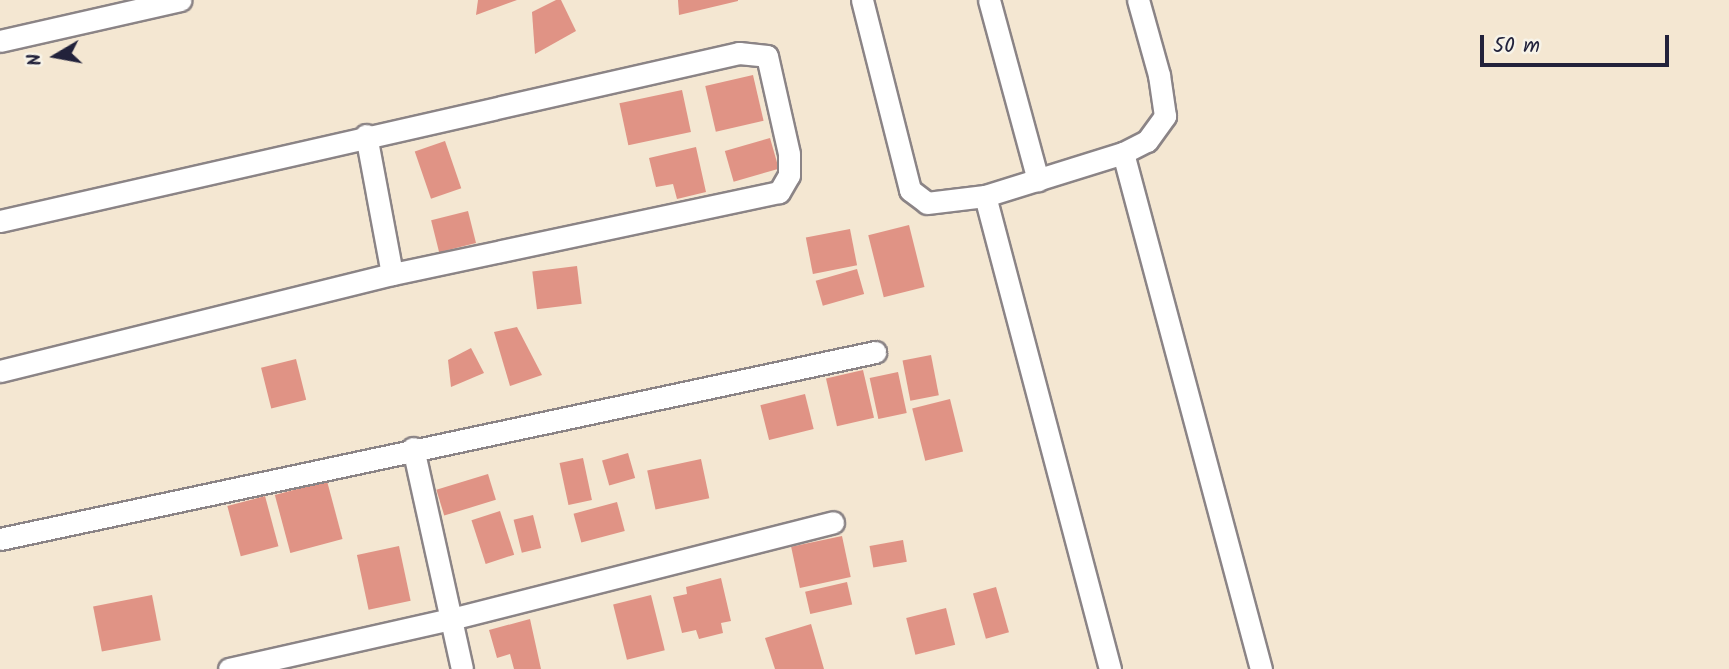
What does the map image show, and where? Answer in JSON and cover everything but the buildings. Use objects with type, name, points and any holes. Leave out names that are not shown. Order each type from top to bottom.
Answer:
[{"type":"street","points":[[0,41],[180,0]]},
{"type":"street","points":[[862,0],[910,190],[927,203],[985,196],[1123,153],[1147,141],[1165,116],[1159,75],[1138,0]]},
{"type":"street","points":[[989,0],[1038,180]]},
{"type":"street","points":[[0,221],[366,135],[739,53],[767,56],[780,107],[789,175],[779,192],[392,274],[0,371]]},
{"type":"street","points":[[366,135],[392,274]]},
{"type":"street","points":[[1123,153],[1261,669]]},
{"type":"street","points":[[985,196],[1110,669]]},
{"type":"street","points":[[0,539],[875,352]]},
{"type":"street","points":[[412,449],[462,669]]},
{"type":"street","points":[[229,669],[451,619],[834,522]]}]
